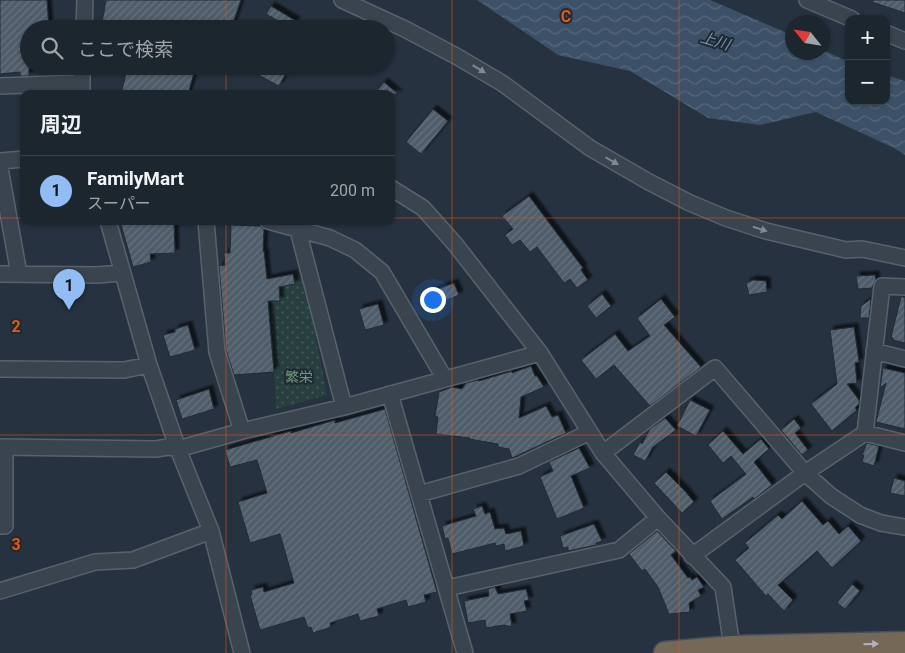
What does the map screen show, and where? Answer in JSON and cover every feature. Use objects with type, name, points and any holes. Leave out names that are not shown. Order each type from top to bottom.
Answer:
[{"type":"highway","points":[[665,653],[732,647],[905,643]]},
{"type":"street","points":[[84,20],[85,0]]},
{"type":"street","points":[[342,0],[385,20]]},
{"type":"street","points":[[366,0],[446,46],[456,56]]},
{"type":"street","points":[[807,0],[845,16]]},
{"type":"street","points":[[395,24],[456,56],[502,83],[590,148],[648,182],[690,202],[726,218],[766,231],[846,250],[862,249],[905,258]]},
{"type":"street","points":[[890,35],[905,41]]},
{"type":"street","points":[[0,86],[81,88],[82,75]]},
{"type":"street","points":[[0,161],[20,160]]},
{"type":"street","points":[[0,168],[19,274]]},
{"type":"street","points":[[395,191],[422,208],[455,244],[540,353],[602,452],[692,556],[723,587],[732,647]]},
{"type":"street","points":[[109,225],[149,364],[178,449],[211,531],[242,653]]},
{"type":"street","points":[[206,225],[217,352],[242,431]]},
{"type":"street","points":[[281,225],[330,238],[355,250],[382,272],[445,379]]},
{"type":"street","points":[[298,230],[344,407]]},
{"type":"street","points":[[0,274],[97,275],[122,273]]},
{"type":"street","points":[[865,433],[882,286],[905,287]]},
{"type":"street","points":[[874,351],[905,359]]},
{"type":"street","points":[[0,526],[5,526],[2,447],[156,449],[168,447],[178,449],[242,431],[344,407],[540,353]]},
{"type":"street","points":[[0,369],[124,370],[149,364]]},
{"type":"street","points":[[602,452],[716,368],[805,473],[831,496],[860,515],[882,523],[905,527]]},
{"type":"street","points":[[390,394],[465,653]]},
{"type":"street","points":[[420,494],[519,466],[590,432]]},
{"type":"street","points":[[692,556],[805,473],[865,433],[905,443]]},
{"type":"street","points":[[447,588],[619,550],[658,518]]},
{"type":"street","points":[[0,591],[95,562],[133,560],[211,531]]},
{"type":"green space","name":"繁栄","points":[[304,277],[327,395],[276,409],[269,285]]},
{"type":"water","name":"上川","points":[[477,0],[710,0],[785,32],[785,60],[830,60],[830,53],[845,60],[845,105],[890,105],[890,76],[905,81],[905,155],[894,148],[816,112],[760,125],[708,118],[630,71],[558,55]]},
{"type":"building","points":[[0,0],[47,0],[48,20],[20,20],[20,72],[0,74]]},
{"type":"building","points":[[106,0],[241,0],[234,20],[103,20]]},
{"type":"building","points":[[873,0],[905,0],[905,13],[872,2]]},
{"type":"building","points":[[271,6],[294,20],[277,20],[266,14]]},
{"type":"building","points":[[126,75],[193,75],[189,90],[122,90]]},
{"type":"building","points":[[259,75],[285,75],[279,86]]},
{"type":"building","points":[[384,82],[393,90],[377,90]]},
{"type":"building","points":[[433,109],[448,121],[421,154],[406,142]]},
{"type":"building","points":[[529,196],[583,268],[581,270],[588,280],[577,288],[570,279],[564,283],[537,247],[530,252],[520,240],[512,245],[505,235],[513,229],[502,216]]},
{"type":"building","points":[[121,225],[174,225],[175,253],[150,254],[151,262],[133,267]]},
{"type":"building","points":[[231,225],[260,226],[264,229],[263,251],[267,279],[293,274],[295,284],[279,287],[280,301],[268,301],[274,372],[234,375],[226,350],[219,266],[225,265],[224,253],[230,253]]},
{"type":"building","points":[[875,275],[876,279],[872,288],[858,289],[856,276]]},
{"type":"building","points":[[753,280],[766,281],[767,292],[749,295],[746,283]]},
{"type":"building","points":[[454,283],[459,295],[435,305],[430,292]]},
{"type":"building","points":[[602,294],[611,306],[596,318],[587,306]]},
{"type":"building","points":[[901,297],[905,297],[905,343],[893,340],[891,337]]},
{"type":"building","points":[[661,299],[675,317],[664,325],[701,367],[650,406],[614,365],[596,379],[581,360],[615,334],[628,351],[650,336],[637,318]]},
{"type":"building","points":[[871,299],[869,318],[860,318],[861,306]]},
{"type":"building","points":[[378,304],[384,325],[365,330],[359,309]]},
{"type":"building","points":[[188,325],[195,350],[170,357],[163,335],[175,332],[175,329]]},
{"type":"building","points":[[854,327],[859,362],[855,363],[857,383],[847,384],[859,400],[859,404],[855,408],[857,410],[832,431],[811,404],[837,384],[830,330]]},
{"type":"building","points":[[531,366],[535,376],[537,376],[544,387],[521,397],[519,418],[546,406],[552,417],[558,415],[566,433],[512,458],[509,449],[498,447],[498,444],[436,434],[438,417],[435,416],[439,392],[452,387],[462,389],[466,383],[512,371],[512,373]]},
{"type":"building","points":[[883,368],[905,373],[905,429],[876,422],[886,383],[880,388]]},
{"type":"building","points":[[209,389],[214,409],[182,419],[176,400]]},
{"type":"building","points":[[690,400],[710,410],[696,436],[677,426]]},
{"type":"building","points":[[385,409],[437,592],[424,595],[426,602],[408,607],[406,600],[377,609],[379,616],[360,621],[358,614],[330,623],[331,627],[313,633],[311,627],[308,628],[304,617],[260,630],[250,595],[252,595],[251,590],[263,587],[264,592],[294,583],[280,534],[250,543],[238,502],[267,493],[257,460],[230,467],[225,450],[291,431],[291,433],[335,420],[335,423]]},
{"type":"building","points":[[665,418],[676,430],[653,447],[645,461],[633,455],[640,442],[642,444],[650,429]]},
{"type":"building","points":[[794,419],[801,428],[795,433],[808,450],[802,455],[781,430]]},
{"type":"building","points":[[723,431],[743,454],[761,439],[769,449],[754,462],[772,485],[722,519],[710,501],[746,474],[731,456],[723,463],[708,445]]},
{"type":"building","points":[[867,443],[879,446],[874,466],[862,462],[864,455],[862,455]]},
{"type":"building","points":[[579,448],[590,468],[571,476],[584,508],[557,519],[540,477],[553,471],[549,462]]},
{"type":"building","points":[[666,472],[694,502],[682,513],[654,483]]},
{"type":"building","points":[[894,478],[905,481],[905,496],[890,493]]},
{"type":"building","points":[[802,501],[823,525],[828,521],[839,534],[848,526],[861,541],[832,568],[817,551],[778,585],[793,600],[784,611],[768,594],[766,596],[735,560],[749,548],[745,543],[778,515],[782,519]]},
{"type":"building","points":[[482,506],[485,514],[490,512],[495,529],[504,528],[506,534],[521,531],[524,546],[505,551],[504,544],[496,546],[495,543],[452,554],[448,538],[445,539],[442,526],[476,516],[473,509]]},
{"type":"building","points":[[594,524],[602,541],[596,543],[596,545],[568,551],[568,547],[563,548],[560,536]]},
{"type":"building","points":[[657,531],[676,551],[671,555],[688,578],[690,577],[692,580],[697,577],[704,587],[698,590],[701,596],[689,603],[690,612],[669,614],[658,587],[645,569],[642,571],[629,554]]},
{"type":"building","points":[[852,584],[860,591],[845,609],[837,603]]},
{"type":"building","points":[[495,587],[498,594],[526,589],[529,600],[524,601],[527,611],[510,614],[512,627],[504,625],[486,628],[485,620],[468,623],[464,601],[489,596],[488,589]]},
{"type":"place","name":"FamilyMart","points":[[69,310]]}]
